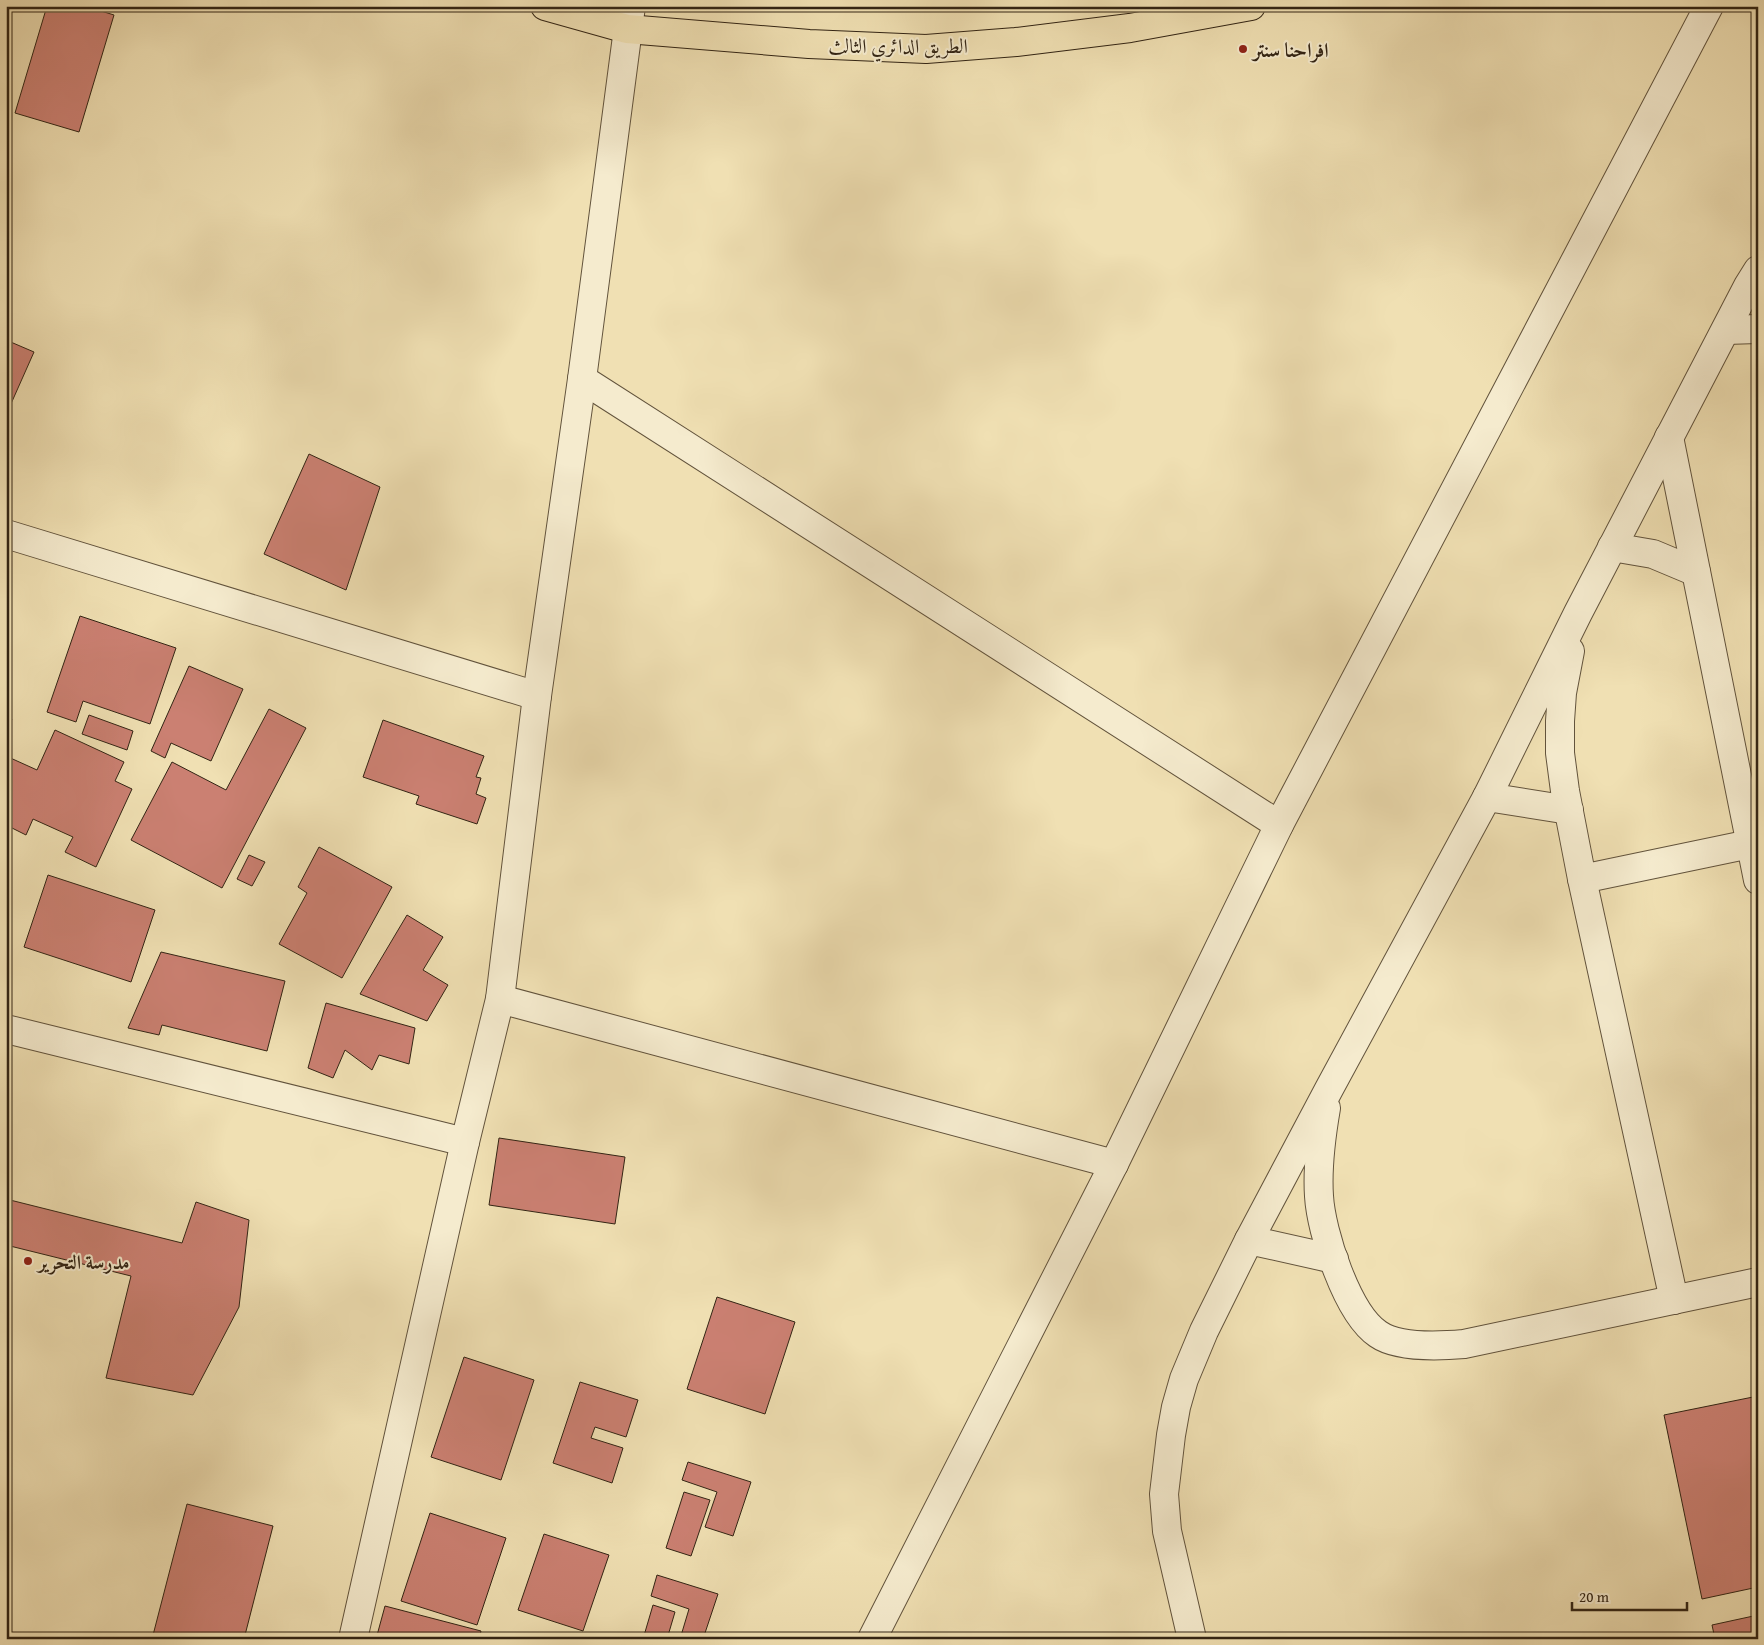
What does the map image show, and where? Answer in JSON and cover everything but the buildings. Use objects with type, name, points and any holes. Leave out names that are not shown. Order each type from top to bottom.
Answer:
[{"type":"main road","name":"الطريق الدائري الثالث","points":[[545,6],[808,44],[926,49],[1016,42],[1130,28],[1251,6]]},
{"type":"street","points":[[872,1639],[1114,1164],[1279,825],[1708,6]]},
{"type":"street","points":[[353,1639],[465,1142],[500,998],[537,696],[582,380],[629,18]]},
{"type":"street","points":[[1192,1639],[1167,1530],[1164,1494],[1171,1435],[1184,1379],[1204,1331],[1249,1240],[1328,1089],[1487,797],[1612,546],[1758,270]]},
{"type":"street","points":[[1726,330],[1758,329]]},
{"type":"street","points":[[582,380],[1279,825]]},
{"type":"street","points":[[1669,437],[1758,880]]},
{"type":"street","points":[[6,534],[537,696]]},
{"type":"street","points":[[1612,546],[1653,554],[1696,572]]},
{"type":"street","points":[[1578,613],[1562,693],[1560,753],[1582,878],[1674,1300]]},
{"type":"street","points":[[1487,797],[1569,810]]},
{"type":"street","points":[[1582,878],[1750,844]]},
{"type":"street","points":[[500,998],[1114,1164]]},
{"type":"street","points":[[6,1029],[465,1142]]},
{"type":"street","points":[[1328,1089],[1319,1157],[1319,1197],[1334,1259],[1349,1296],[1366,1323],[1379,1335],[1396,1341],[1418,1345],[1442,1346],[1464,1344],[1758,1282]]},
{"type":"street","points":[[1249,1240],[1334,1259]]},
{"type":"place","name":"افراحنا سنتر","points":[[1243,49]]},
{"type":"place","name":"مدرسة التحرير","points":[[28,1261]]}]
